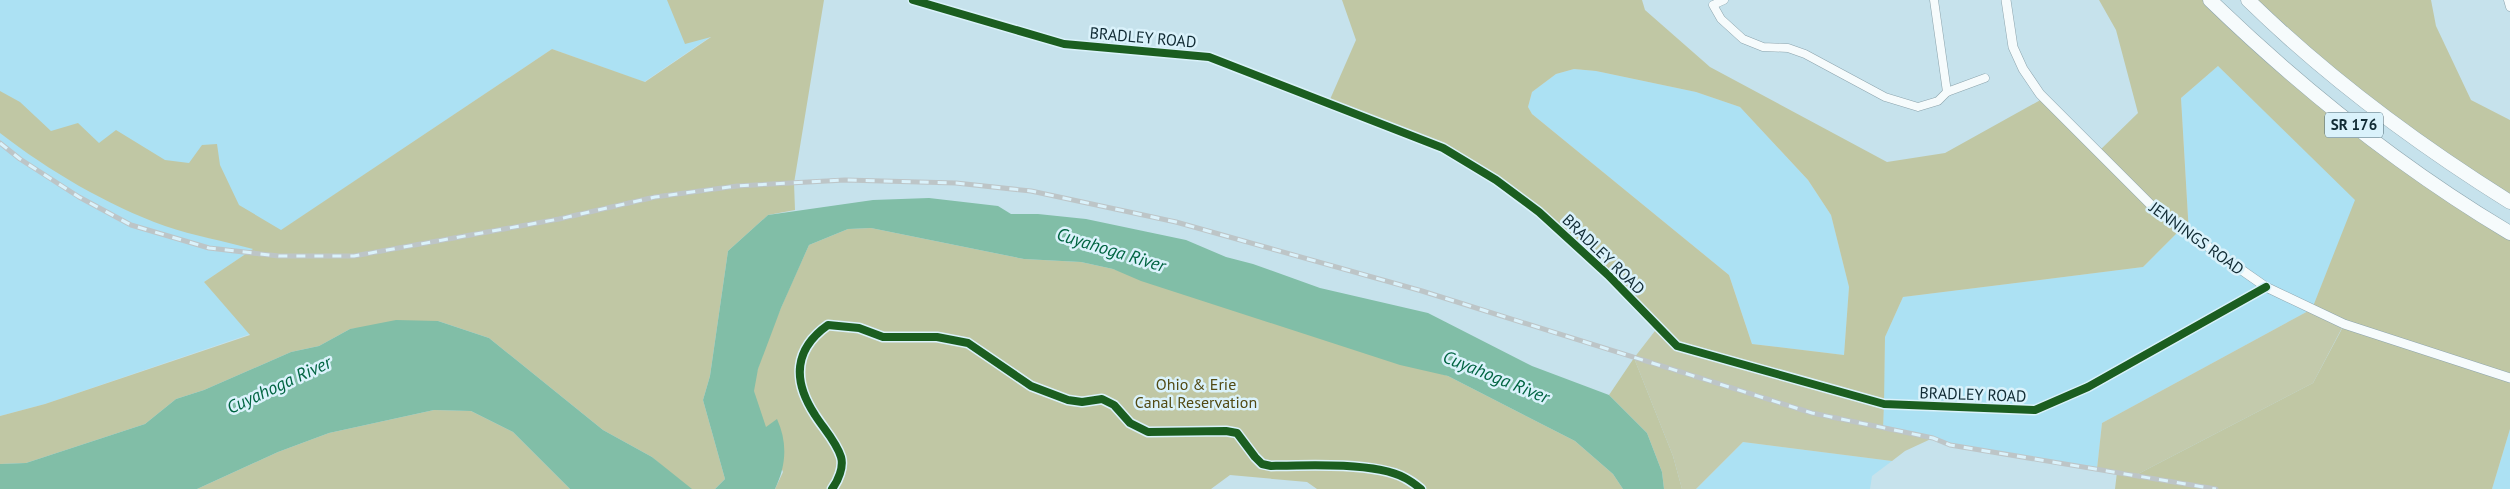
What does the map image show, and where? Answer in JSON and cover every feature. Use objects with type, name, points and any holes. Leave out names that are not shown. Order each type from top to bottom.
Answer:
[{"type":"highway","name":"SR 176","points":[[2210,0],[2272,58],[2334,109],[2428,180],[2510,233]]},
{"type":"highway","name":"SR 176","points":[[2248,0],[2307,53],[2372,106],[2463,172],[2510,202]]},
{"type":"street","name":"BRADLEY ROAD","points":[[913,0],[1064,44],[1209,58],[1443,148],[1496,180],[1539,212],[1608,275],[1677,346],[1884,404],[2035,410],[2088,387],[2266,287]]},
{"type":"street","points":[[1724,0],[1713,6],[1721,19],[1743,39],[1764,47],[1788,48],[1805,54],[1885,97],[1918,107],[1938,101],[1947,92],[1985,78]]},
{"type":"street","points":[[1934,0],[1947,92]]},
{"type":"street","name":"JENNINGS ROAD","points":[[2006,0],[2007,20],[2013,47],[2023,69],[2040,94],[2157,211],[2266,287],[2344,324],[2510,378]]},
{"type":"street","points":[[2508,0],[2510,7]]},
{"type":"shaded area","points":[[0,0],[687,0],[713,35],[644,82],[552,49],[204,282],[250,334],[45,404],[0,416]]},
{"type":"shaded area","points":[[2218,66],[2356,200],[2312,309],[2102,423],[2097,469],[1950,445],[1933,438],[1883,429],[1885,337],[1903,297],[2143,267],[2181,229],[2189,233],[2181,98]]},
{"type":"shaded area","points":[[1574,69],[1596,71],[1696,92],[1740,107],[1808,180],[1831,215],[1849,287],[1844,355],[1752,344],[1729,275],[1532,114],[1528,107],[1532,92],[1556,74]]},
{"type":"shaded area","points":[[2312,309],[2344,324],[2313,383],[2136,475],[2097,469],[2102,423]]},
{"type":"shaded area","points":[[1658,327],[1884,404],[1883,429],[1933,438],[1905,451],[1892,461],[1743,442],[1696,489],[1682,489],[1673,456],[1634,358]]},
{"type":"shaded area","points":[[2510,429],[2510,489],[2492,489]]},
{"type":"shaded area","points":[[1743,442],[1892,461],[1872,476],[1870,489],[1696,489]]},
{"type":"green space","points":[[667,0],[824,0],[794,183],[795,210],[768,215],[728,251],[710,376],[703,400],[725,479],[715,489],[689,489],[652,457],[603,430],[489,338],[438,321],[350,329],[319,346],[291,352],[204,390],[176,399],[145,424],[26,463],[0,464],[0,416],[45,404],[250,335],[204,282],[253,249],[187,233],[143,218],[58,174],[0,133],[0,91],[20,102],[51,131],[78,123],[99,143],[116,130],[165,160],[189,163],[202,145],[217,144],[220,165],[239,205],[281,230],[552,49],[645,82],[711,37],[685,44]]},
{"type":"green space","points":[[1342,0],[1642,0],[1645,10],[1710,67],[1887,162],[1945,153],[2044,98],[2098,152],[2138,113],[2116,30],[2099,0],[2210,0],[2272,58],[2510,233],[2510,429],[2492,489],[2115,489],[2117,472],[2136,475],[2313,383],[2344,325],[2312,309],[2355,200],[2218,66],[2181,98],[2189,234],[2181,229],[2143,267],[1903,297],[1885,337],[1884,404],[1677,346],[1539,212],[1443,148],[1328,104],[1356,40]],"holes":[[[1574,69],[1596,71],[1696,92],[1740,107],[1808,180],[1831,215],[1849,287],[1844,355],[1752,344],[1729,275],[1532,114],[1528,107],[1532,92],[1556,74]]]},
{"type":"green space","points":[[2248,0],[2431,0],[2436,26],[2471,100],[2510,120],[2510,202],[2463,172]]},
{"type":"green space","name":"Ohio & Erie Canal Reservation","points":[[871,228],[1024,259],[1081,262],[1113,269],[1448,376],[1575,441],[1613,474],[1623,489],[1317,489],[1307,482],[1230,475],[1211,489],[775,489],[783,472],[756,402],[754,392],[759,364],[809,245],[848,229]]},
{"type":"green space","points":[[1634,358],[1673,456],[1682,489],[1664,489],[1662,472],[1647,433],[1609,395]]},
{"type":"green space","points":[[434,410],[471,411],[513,432],[570,489],[197,489],[278,452],[329,433]]},
{"type":"water","name":"Cuyahoga River","points":[[929,198],[998,206],[1011,214],[1038,214],[1086,219],[1186,240],[1226,257],[1253,264],[1320,288],[1428,313],[1532,366],[1609,395],[1647,433],[1662,472],[1664,489],[1623,489],[1613,474],[1575,441],[1448,376],[1400,365],[1141,281],[1113,269],[1081,262],[1024,259],[871,228],[848,229],[809,245],[781,308],[758,369],[754,391],[766,427],[777,419],[783,437],[782,472],[775,489],[715,489],[725,479],[703,400],[710,376],[728,251],[768,215],[873,200]]},
{"type":"water","name":"Cuyahoga River","points":[[396,320],[438,321],[489,338],[603,430],[652,457],[692,489],[570,489],[513,432],[471,411],[434,410],[329,433],[278,452],[197,489],[0,489],[0,464],[26,463],[145,424],[176,399],[204,390],[291,352],[319,346],[350,329]]},
{"type":"railway","points":[[0,143],[20,159],[79,197],[131,225],[209,248],[279,256],[354,256],[559,219],[655,197],[737,186],[845,180],[956,183],[1031,191],[1176,222],[1422,291],[1812,413],[1933,438],[1950,445],[2216,489]]},
{"type":"cycle path","points":[[913,0],[1064,44],[1209,57],[1443,148],[1496,180],[1539,212],[1608,275],[1677,346],[1884,404],[2035,410],[2088,387],[2266,287]]},
{"type":"cycle path","points":[[832,489],[840,474],[841,457],[833,440],[818,420],[808,402],[800,377],[800,366],[808,344],[828,325],[859,328],[883,337],[937,337],[968,343],[1031,386],[1068,400],[1082,402],[1102,399],[1114,405],[1130,423],[1148,432],[1226,431],[1237,433],[1262,464],[1271,466],[1340,466],[1377,469],[1405,478],[1421,489]]}]
